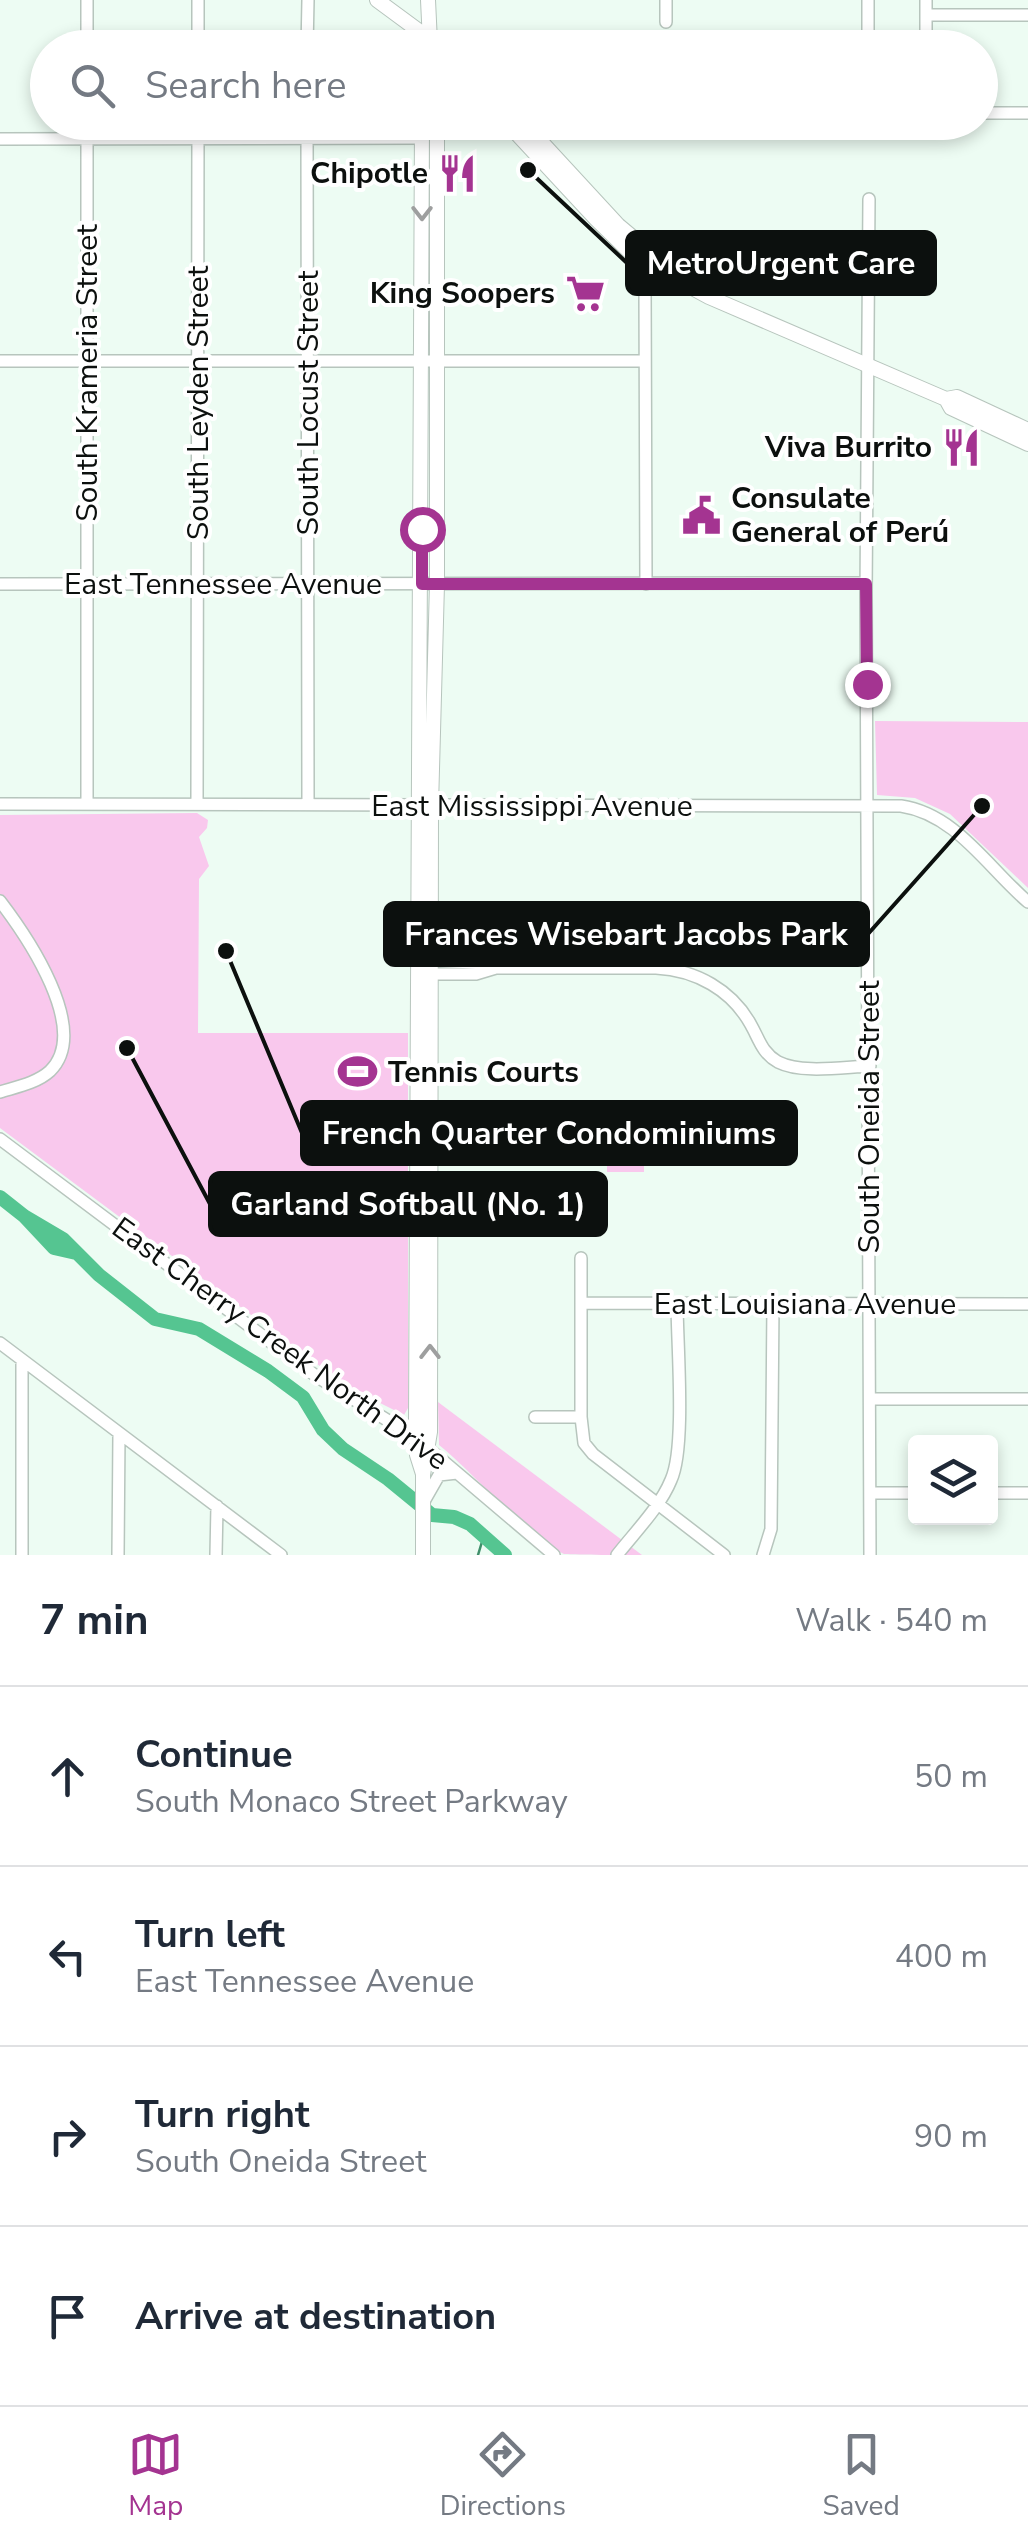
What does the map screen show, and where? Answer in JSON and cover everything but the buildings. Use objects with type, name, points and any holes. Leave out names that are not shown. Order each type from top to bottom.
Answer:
[{"type":"main road","points":[[377,0],[412,30]]},
{"type":"main road","points":[[428,0],[428,30]]},
{"type":"main road","points":[[422,140],[430,360]]},
{"type":"main road","points":[[423,1548],[423,1504],[430,1449],[423,806],[436,140]]},
{"type":"main road","points":[[523,140],[620,245],[661,277],[674,278],[716,300],[946,399],[957,398],[1028,430]]},
{"type":"main road","points":[[540,140],[618,225],[668,267],[674,278]]},
{"type":"main road","points":[[946,399],[951,408],[1028,444]]},
{"type":"main road","points":[[423,967],[416,1438],[429,1478]]},
{"type":"street","points":[[87,0],[87,30]]},
{"type":"street","points":[[198,0],[198,30]]},
{"type":"street","points":[[308,0],[308,30]]},
{"type":"street","points":[[666,0],[666,22]]},
{"type":"street","points":[[868,0],[868,30]]},
{"type":"street","points":[[926,0],[926,30]]},
{"type":"street","points":[[926,15],[1028,15]]},
{"type":"street","points":[[998,113],[1028,113]]},
{"type":"street","points":[[0,139],[30,139]]},
{"type":"street","name":"South Krameria Street","points":[[87,140],[87,804]]},
{"type":"street","name":"South Leyden Street","points":[[197,804],[198,140]]},
{"type":"street","name":"South Locust Street","points":[[308,140],[308,804]]},
{"type":"street","name":"South Oneida Street","points":[[869,198],[866,584],[870,1555]]},
{"type":"street","points":[[646,584],[648,268]]},
{"type":"street","points":[[0,360],[645,361]]},
{"type":"street","name":"East Tennessee Avenue","points":[[0,584],[866,584]]},
{"type":"street","name":"East Mississippi Avenue","points":[[0,804],[908,807],[940,820],[1028,902]]},
{"type":"street","points":[[0,901],[41,962],[58,1004],[62,1031],[58,1060],[50,1071],[0,1092]]},
{"type":"street","points":[[423,967],[476,963],[496,968],[681,971],[728,996],[747,1018],[762,1048],[778,1062],[794,1066],[870,1066]]},
{"type":"street","name":"East Cherry Creek North Drive","points":[[0,1139],[328,1385],[416,1438],[554,1555]]},
{"type":"street","points":[[582,1258],[581,1417],[586,1447],[724,1555]]},
{"type":"street","name":"East Louisiana Avenue","points":[[582,1304],[1028,1304]]},
{"type":"street","points":[[617,1555],[673,1478],[677,1459],[677,1304]]},
{"type":"street","points":[[764,1555],[771,1529],[772,1304]]},
{"type":"street","points":[[0,1343],[281,1555]]},
{"type":"street","points":[[22,1360],[22,1555]]},
{"type":"street","points":[[871,1399],[1028,1399]]},
{"type":"street","points":[[535,1417],[581,1417]]},
{"type":"street","points":[[118,1555],[119,1434]]},
{"type":"street","points":[[429,1478],[444,1473],[461,1475]]},
{"type":"street","points":[[870,1493],[908,1493]]},
{"type":"street","points":[[998,1494],[1028,1494]]},
{"type":"street","points":[[216,1555],[217,1506]]},
{"type":"shaded area","points":[[875,721],[1028,722],[1028,888],[950,814],[915,798],[877,795]]},
{"type":"shaded area","points":[[197,813],[208,820],[199,837],[209,866],[199,879],[198,1033],[408,1033],[408,1408],[404,1415],[348,1387],[0,1128],[0,815]]},
{"type":"shaded area","points":[[607,1135],[644,1135],[644,1172],[607,1172]]},
{"type":"shaded area","points":[[438,1402],[642,1555],[564,1554],[550,1546],[439,1445]]},
{"type":"waterway","points":[[0,1197],[54,1248],[76,1253]]},
{"type":"waterway","points":[[24,1216],[63,1239],[99,1275],[155,1319],[199,1329],[268,1371],[303,1397],[323,1430],[343,1449],[432,1515],[454,1517],[470,1524],[505,1555]]},
{"type":"waterway","points":[[478,1555],[484,1535]]},
{"type":"place","name":"MetroUrgent Care","points":[[528,170]]},
{"type":"place","name":"Chipotle","points":[[458,173]]},
{"type":"place","name":"King Soopers","points":[[585,293]]},
{"type":"place","name":"Viva Burrito","points":[[962,447]]},
{"type":"place","name":"Consulate General of Perú","points":[[701,515]]},
{"type":"place","name":"Frances Wisebart Jacobs Park","points":[[982,806]]},
{"type":"place","name":"French Quarter Condominiums","points":[[226,951]]},
{"type":"place","name":"Garland Softball (No. 1)","points":[[127,1048]]},
{"type":"place","name":"Tennis Courts","points":[[358,1072]]},
{"type":"route","points":[[422,529],[422,584],[866,584],[867,684]]}]
